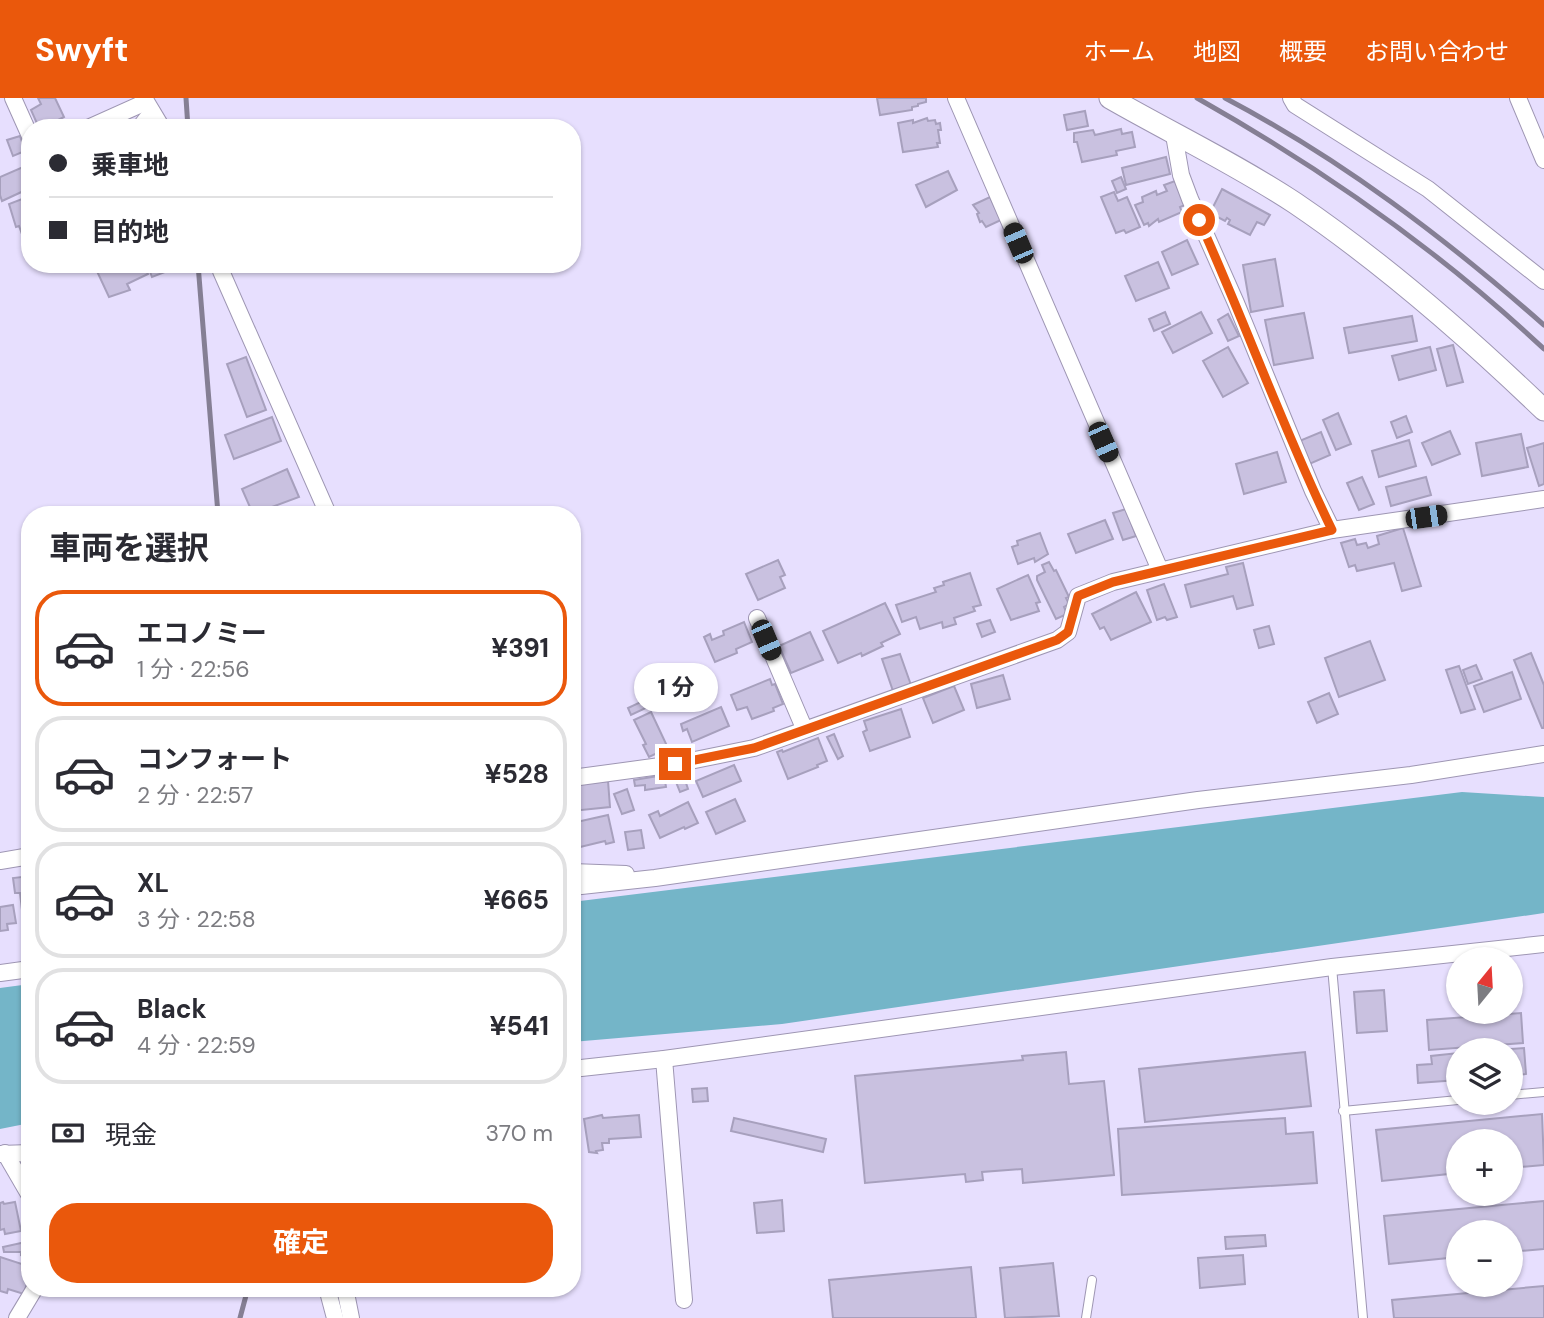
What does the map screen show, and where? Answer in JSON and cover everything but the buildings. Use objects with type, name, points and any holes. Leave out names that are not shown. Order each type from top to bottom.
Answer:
[{"type":"street","points":[[13,98],[22,119]]},
{"type":"street","points":[[956,98],[1160,570]]},
{"type":"street","points":[[1110,98],[1294,203],[1394,276],[1485,354],[1544,410]]},
{"type":"street","points":[[1292,98],[1295,105],[1428,189],[1544,281]]},
{"type":"street","points":[[1518,98],[1544,160]]},
{"type":"street","points":[[110,119],[147,104],[156,119]]},
{"type":"street","points":[[1174,135],[1189,199],[1332,530]]},
{"type":"street","points":[[224,273],[325,506]]},
{"type":"street","points":[[581,777],[675,764],[754,748],[1057,640],[1068,632],[1078,596],[1113,582],[1332,530],[1544,499]]},
{"type":"street","points":[[757,618],[804,728]]},
{"type":"street","points":[[581,886],[654,878],[1199,800],[1411,775],[1544,754]]},
{"type":"street","points":[[0,861],[21,858]]},
{"type":"street","points":[[581,872],[618,873],[654,878]]},
{"type":"street","points":[[581,1068],[664,1059],[1332,967],[1544,944]]},
{"type":"street","points":[[0,973],[21,970]]},
{"type":"street","points":[[664,1059],[684,1300]]},
{"type":"street","points":[[2,1154],[21,1153]]},
{"type":"street","points":[[2,1154],[21,1182]]},
{"type":"street","points":[[17,1318],[30,1297]]},
{"type":"street","points":[[329,1297],[335,1318]]},
{"type":"street","points":[[347,1297],[351,1318]]},
{"type":"lane","points":[[1332,967],[1363,1318]]},
{"type":"lane","points":[[1523,1094],[1544,1092]]},
{"type":"lane","points":[[1343,1111],[1446,1101]]},
{"type":"lane","points":[[1086,1318],[1092,1280]]},
{"type":"water","points":[[1462,792],[1544,797],[1544,913],[782,1024],[581,1041],[581,901]]},
{"type":"water","points":[[21,985],[21,1125],[0,1129],[0,988]]},
{"type":"railway","points":[[186,98],[187,119]]},
{"type":"railway","points":[[1197,98],[1289,153],[1378,213],[1463,278],[1544,349]]},
{"type":"railway","points":[[1225,98],[1310,147],[1391,202],[1469,261],[1544,325]]},
{"type":"railway","points":[[199,273],[217,506]]},
{"type":"railway","points":[[240,1318],[246,1297]]},
{"type":"route","points":[[675,764],[754,748],[1057,640],[1068,632],[1078,596],[1113,582],[1332,530],[1199,220]]}]
